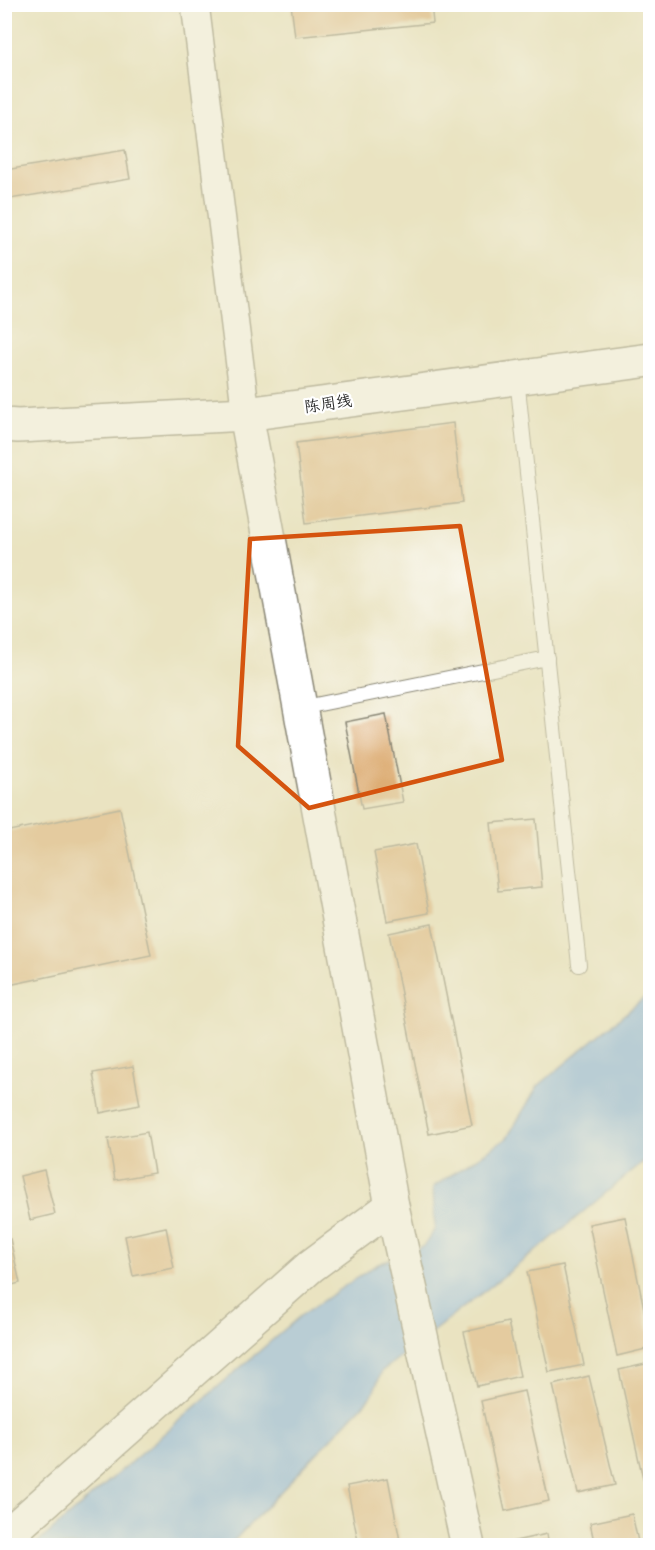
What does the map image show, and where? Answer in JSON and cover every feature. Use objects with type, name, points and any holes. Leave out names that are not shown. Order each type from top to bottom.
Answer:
[{"type":"street","points":[[195,4],[246,414],[396,1221],[468,1545]]},
{"type":"street","name":"陈周线","points":[[4,425],[246,414],[651,360]]},
{"type":"street","points":[[4,1538],[311,1266],[396,1221]]},
{"type":"lane","points":[[517,378],[579,966]]},
{"type":"lane","points":[[300,708],[547,658]]},
{"type":"highlighted area","points":[[460,526],[502,760],[309,808],[238,746],[250,539]]},
{"type":"water","points":[[650,993],[650,1156],[546,1243],[382,1371],[372,1395],[230,1545],[34,1546],[300,1316],[376,1265],[424,1246],[435,1229],[433,1187],[507,1138],[538,1086]]},
{"type":"building","points":[[291,4],[431,4],[433,23],[295,37]]},
{"type":"building","points":[[125,150],[130,179],[10,199],[5,170]]},
{"type":"building","points":[[453,423],[462,503],[306,523],[296,443]]},
{"type":"building","points":[[386,714],[403,802],[362,809],[345,722]]},
{"type":"building","points":[[120,808],[151,955],[4,986],[4,832]]},
{"type":"building","points":[[536,819],[542,887],[498,891],[491,823]]},
{"type":"building","points":[[416,844],[429,913],[387,921],[374,852]]},
{"type":"building","points":[[432,924],[472,1125],[429,1134],[389,933]]},
{"type":"building","points":[[133,1066],[140,1105],[100,1113],[93,1073]]},
{"type":"building","points":[[147,1132],[154,1173],[115,1180],[108,1139]]},
{"type":"building","points":[[44,1170],[55,1214],[30,1220],[20,1176]]},
{"type":"building","points":[[625,1217],[650,1338],[650,1348],[617,1356],[589,1224]]},
{"type":"building","points":[[166,1227],[174,1268],[133,1276],[125,1236]]},
{"type":"building","points":[[10,1239],[20,1283],[4,1287],[4,1241]]},
{"type":"building","points":[[563,1265],[584,1365],[549,1372],[527,1272]]},
{"type":"building","points":[[508,1322],[520,1376],[477,1386],[464,1332]]},
{"type":"building","points":[[650,1363],[650,1477],[643,1479],[619,1370]]},
{"type":"building","points":[[589,1376],[615,1485],[578,1493],[553,1385]]},
{"type":"building","points":[[524,1391],[549,1501],[505,1511],[481,1401]]},
{"type":"building","points":[[388,1478],[401,1546],[359,1546],[347,1486]]},
{"type":"building","points":[[632,1514],[639,1546],[595,1546],[590,1523]]},
{"type":"building","points":[[547,1534],[549,1546],[507,1546],[506,1543]]}]
